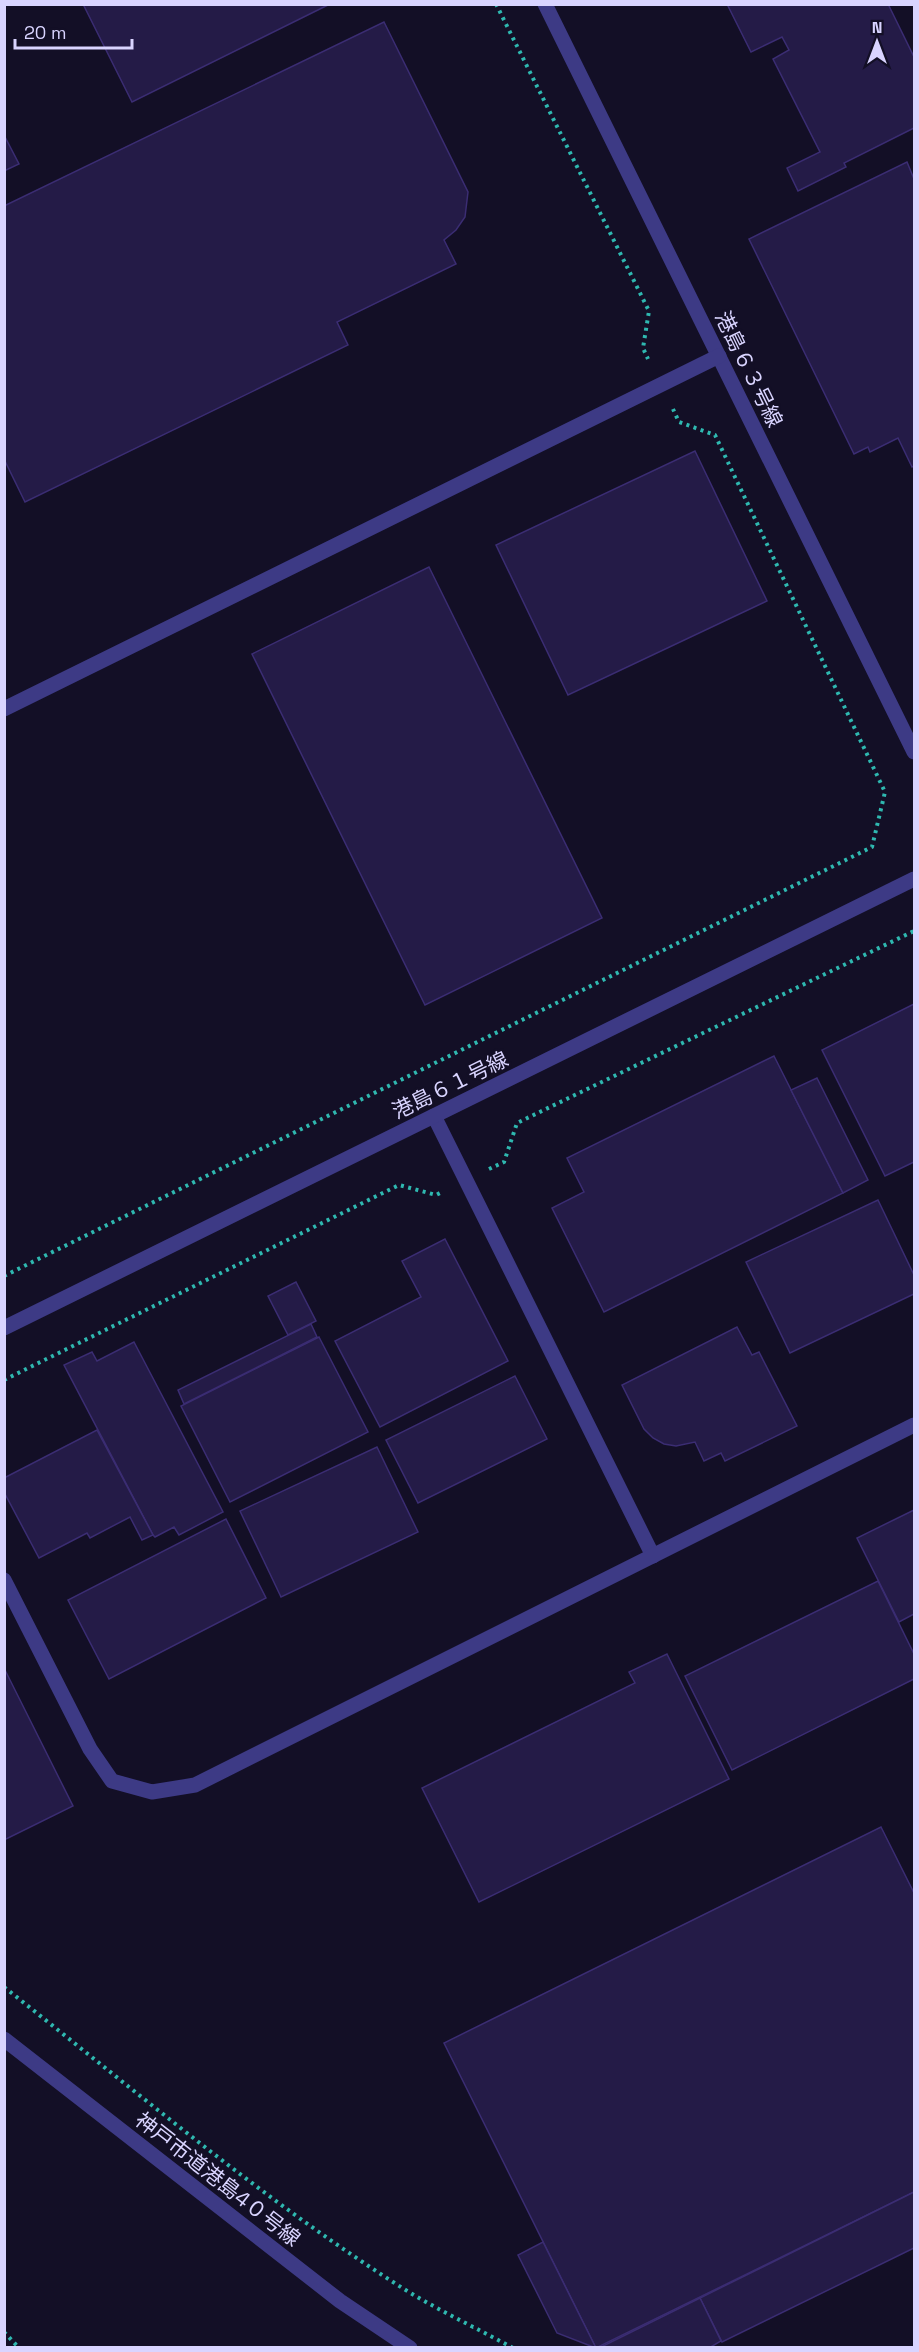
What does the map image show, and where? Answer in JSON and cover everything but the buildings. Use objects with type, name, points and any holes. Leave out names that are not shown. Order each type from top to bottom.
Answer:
[{"type":"street","name":"港島６３号線","points":[[545,4],[915,752]]},
{"type":"street","points":[[4,709],[719,356]]},
{"type":"street","name":"港島６１号線","points":[[4,1328],[915,879]]},
{"type":"street","points":[[434,1116],[653,1556]]},
{"type":"street","points":[[4,1580],[90,1749],[112,1781],[152,1792],[195,1785],[915,1425]]},
{"type":"street","name":"神戸市道港島4０号線","points":[[4,2039],[340,2301],[410,2348]]},
{"type":"path","points":[[496,4],[649,311],[643,348]]},
{"type":"path","points":[[4,1276],[872,847],[885,792],[715,435],[679,422]]},
{"type":"path","points":[[504,1162],[517,1123],[915,931]]},
{"type":"path","points":[[4,1380],[399,1185],[436,1195]]},
{"type":"path","points":[[4,1987],[314,2229],[395,2284],[513,2348]]},
{"type":"path","points":[[4,2332],[19,2348]]}]
